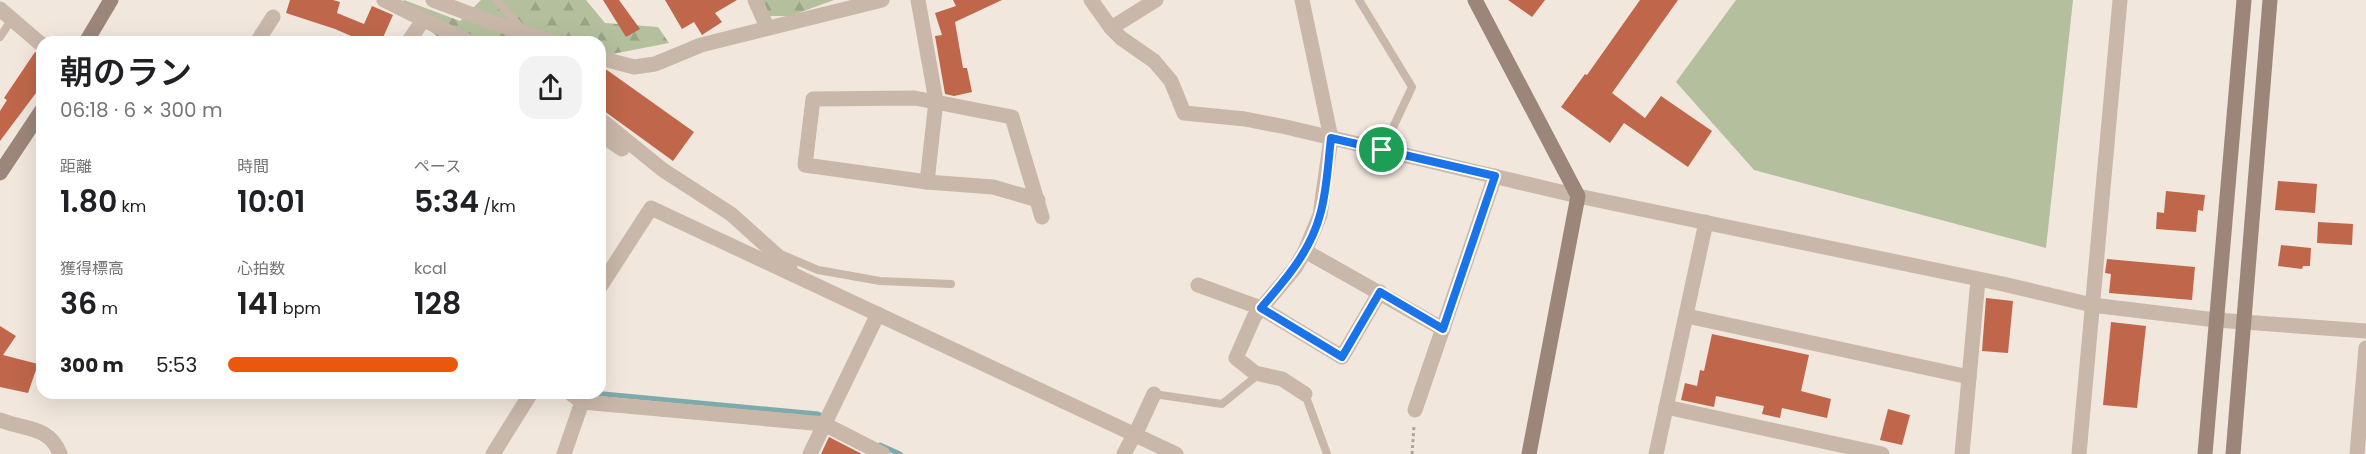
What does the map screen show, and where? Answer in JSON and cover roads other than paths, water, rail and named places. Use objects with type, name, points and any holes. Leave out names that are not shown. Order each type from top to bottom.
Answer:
[{"type":"street","points":[[90,36],[111,0]]},
{"type":"street","points":[[384,0],[457,36]]},
{"type":"street","points":[[433,0],[530,36]]},
{"type":"street","points":[[755,0],[767,27]]},
{"type":"street","points":[[606,60],[634,67],[655,64],[701,45],[882,0]]},
{"type":"street","points":[[918,0],[936,101],[927,182]]},
{"type":"street","points":[[1091,0],[1111,28],[1121,38],[1154,61],[1171,81],[1184,113],[1245,119],[1578,196],[2092,305],[2216,320],[2366,331]]},
{"type":"street","points":[[1111,28],[1156,0]]},
{"type":"street","points":[[1302,0],[1331,138],[1320,215],[1305,251],[1295,268],[1254,317],[1236,358],[1259,374],[1282,379],[1305,394]]},
{"type":"street","points":[[1475,0],[1578,196],[1529,454]]},
{"type":"street","points":[[2079,454],[2120,0]]},
{"type":"street","points":[[2205,454],[2244,0]]},
{"type":"street","points":[[2233,454],[2271,0]]},
{"type":"street","points":[[6,14],[36,40]]},
{"type":"street","points":[[261,36],[273,17]]},
{"type":"street","points":[[412,36],[424,19]]},
{"type":"street","points":[[1038,200],[993,187],[927,182],[806,165],[813,99],[915,98],[1012,117],[1038,200],[1042,217]]},
{"type":"street","points":[[0,173],[36,119]]},
{"type":"street","points":[[606,124],[655,164],[730,214],[801,277]]},
{"type":"street","points":[[606,138],[655,164]]},
{"type":"street","points":[[1415,410],[1495,176]]},
{"type":"street","points":[[606,278],[651,208],[1176,454]]},
{"type":"street","points":[[1656,454],[1706,222]]},
{"type":"street","points":[[1305,251],[1443,329]]},
{"type":"street","points":[[1962,454],[1978,280]]},
{"type":"street","points":[[1198,285],[1261,308],[1342,357],[1380,292]]},
{"type":"street","points":[[810,454],[878,314]]},
{"type":"street","points":[[1686,316],[1969,377]]},
{"type":"street","points":[[2357,454],[2366,348]]},
{"type":"street","points":[[1124,454],[1154,394]]},
{"type":"street","points":[[493,454],[527,399]]},
{"type":"street","points":[[564,454],[576,399]]},
{"type":"street","points":[[594,399],[824,424],[883,454]]},
{"type":"street","points":[[1666,407],[1882,454]]},
{"type":"street","points":[[0,420],[48,435],[57,445],[60,454]]},
{"type":"lane","points":[[496,0],[530,36]]},
{"type":"lane","points":[[1359,0],[1412,87],[1382,150]]},
{"type":"lane","points":[[0,37],[6,14]]},
{"type":"lane","points":[[772,251],[818,270],[880,281],[951,284]]},
{"type":"lane","points":[[1154,394],[1222,404],[1259,374]]},
{"type":"lane","points":[[1305,394],[1327,454]]},
{"type":"waterway","points":[[606,394],[818,414],[826,418]]},
{"type":"waterway","points":[[880,445],[900,454]]}]
